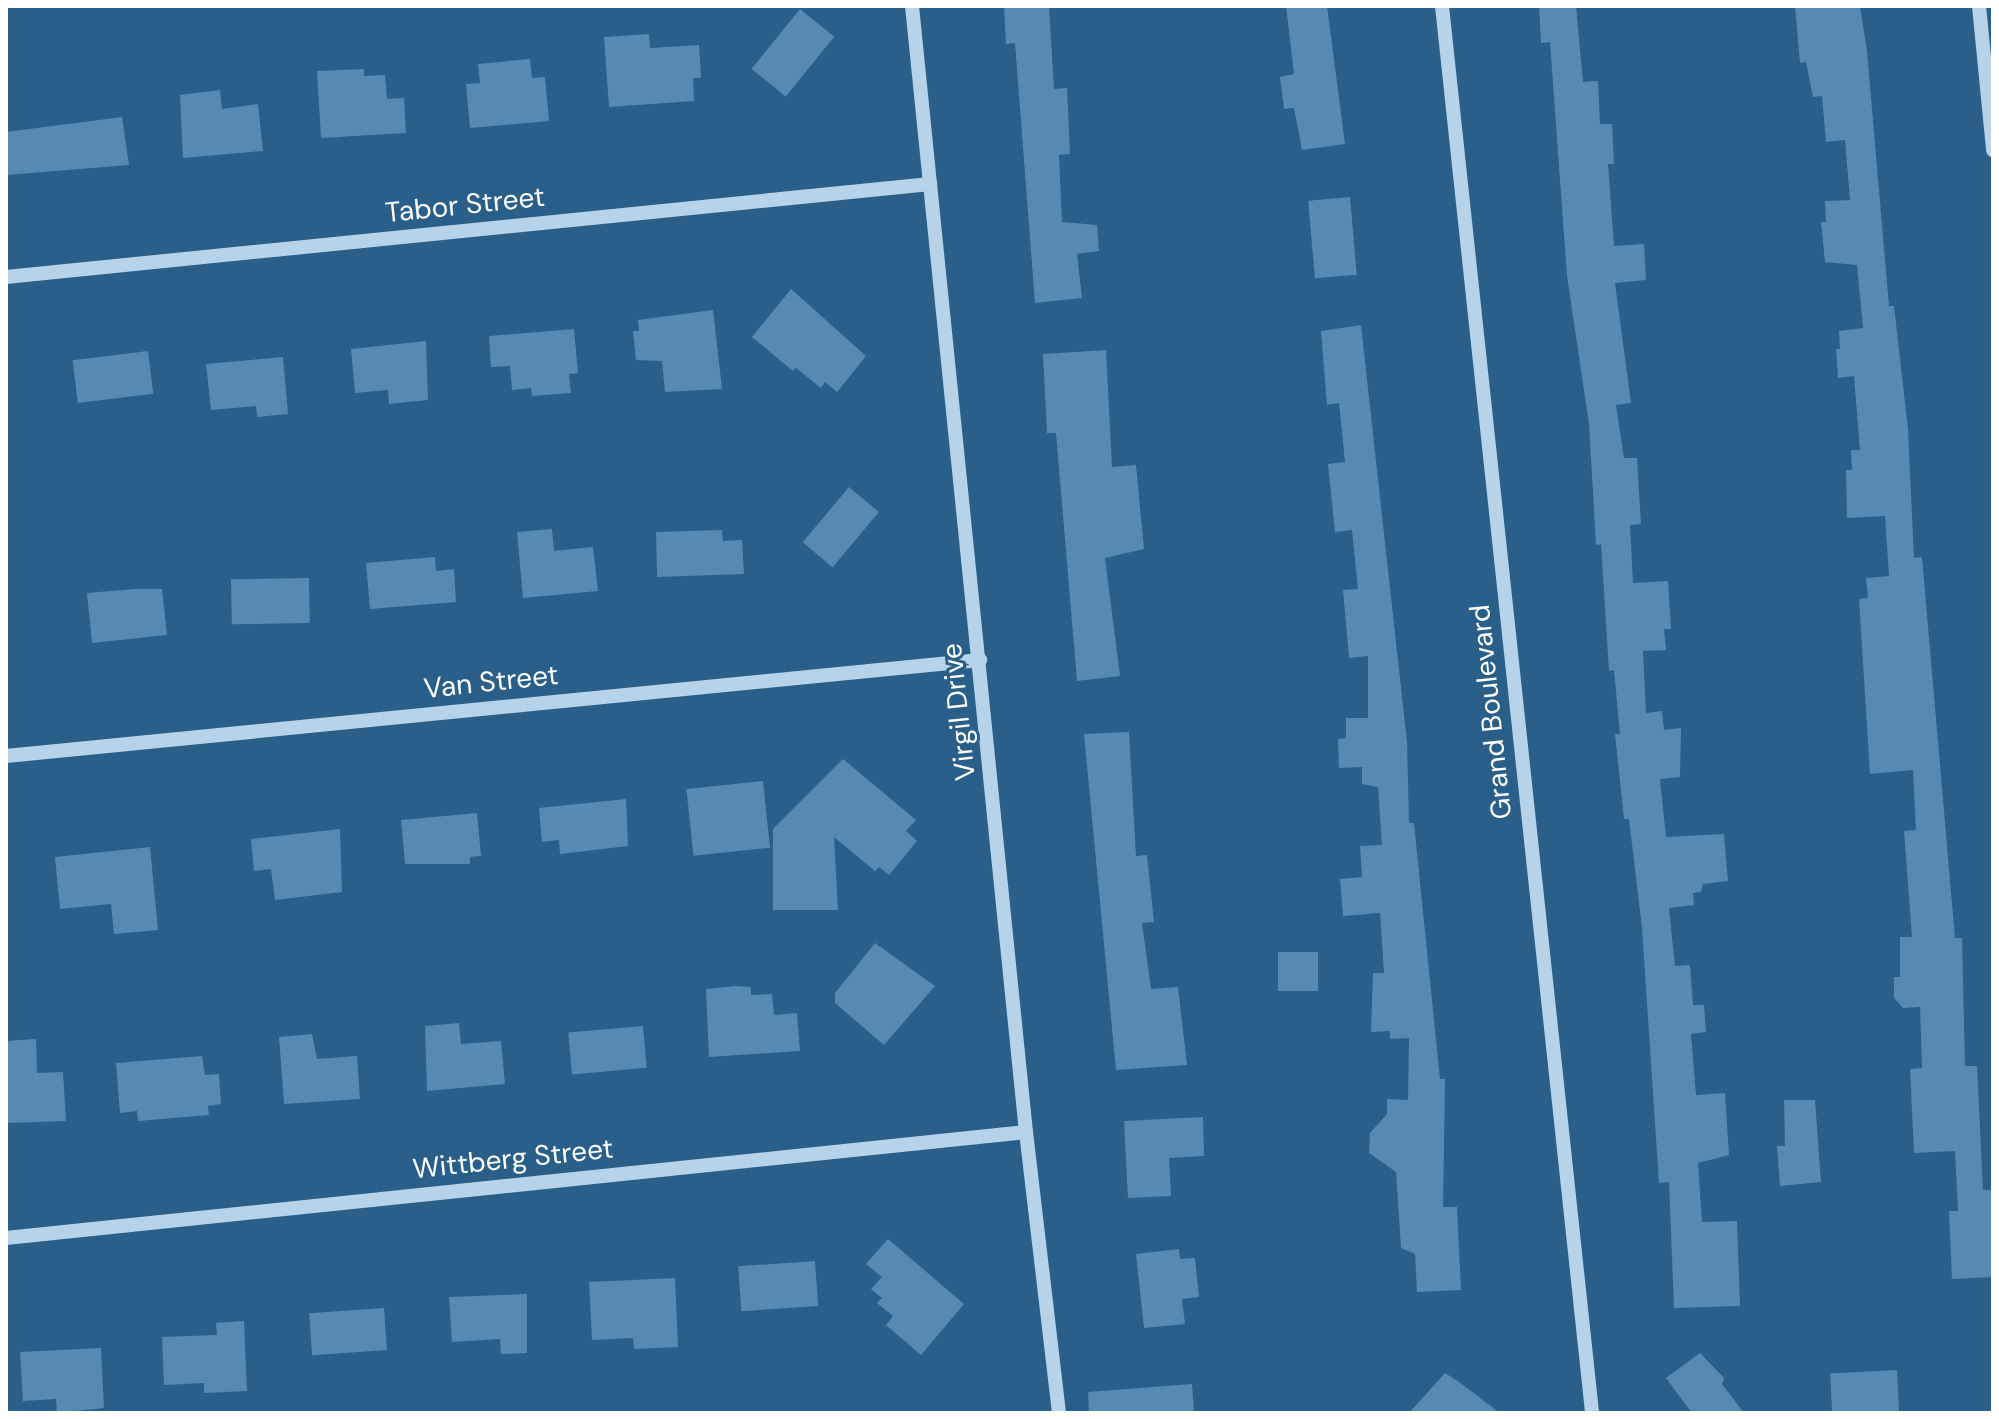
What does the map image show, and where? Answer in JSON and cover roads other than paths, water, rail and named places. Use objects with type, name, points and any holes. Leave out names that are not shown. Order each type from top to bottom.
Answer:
[{"type":"street","name":"Virgil Drive","points":[[912,6],[1026,1132],[1059,1413]]},
{"type":"street","name":"Grand Boulevard","points":[[1442,6],[1592,1413]]},
{"type":"street","points":[[1979,6],[1993,150]]},
{"type":"street","name":"Tabor Street","points":[[6,277],[930,184]]},
{"type":"street","name":"Van Street","points":[[6,756],[980,660]]},
{"type":"street","name":"Wittberg Street","points":[[6,1238],[1026,1132]]}]
